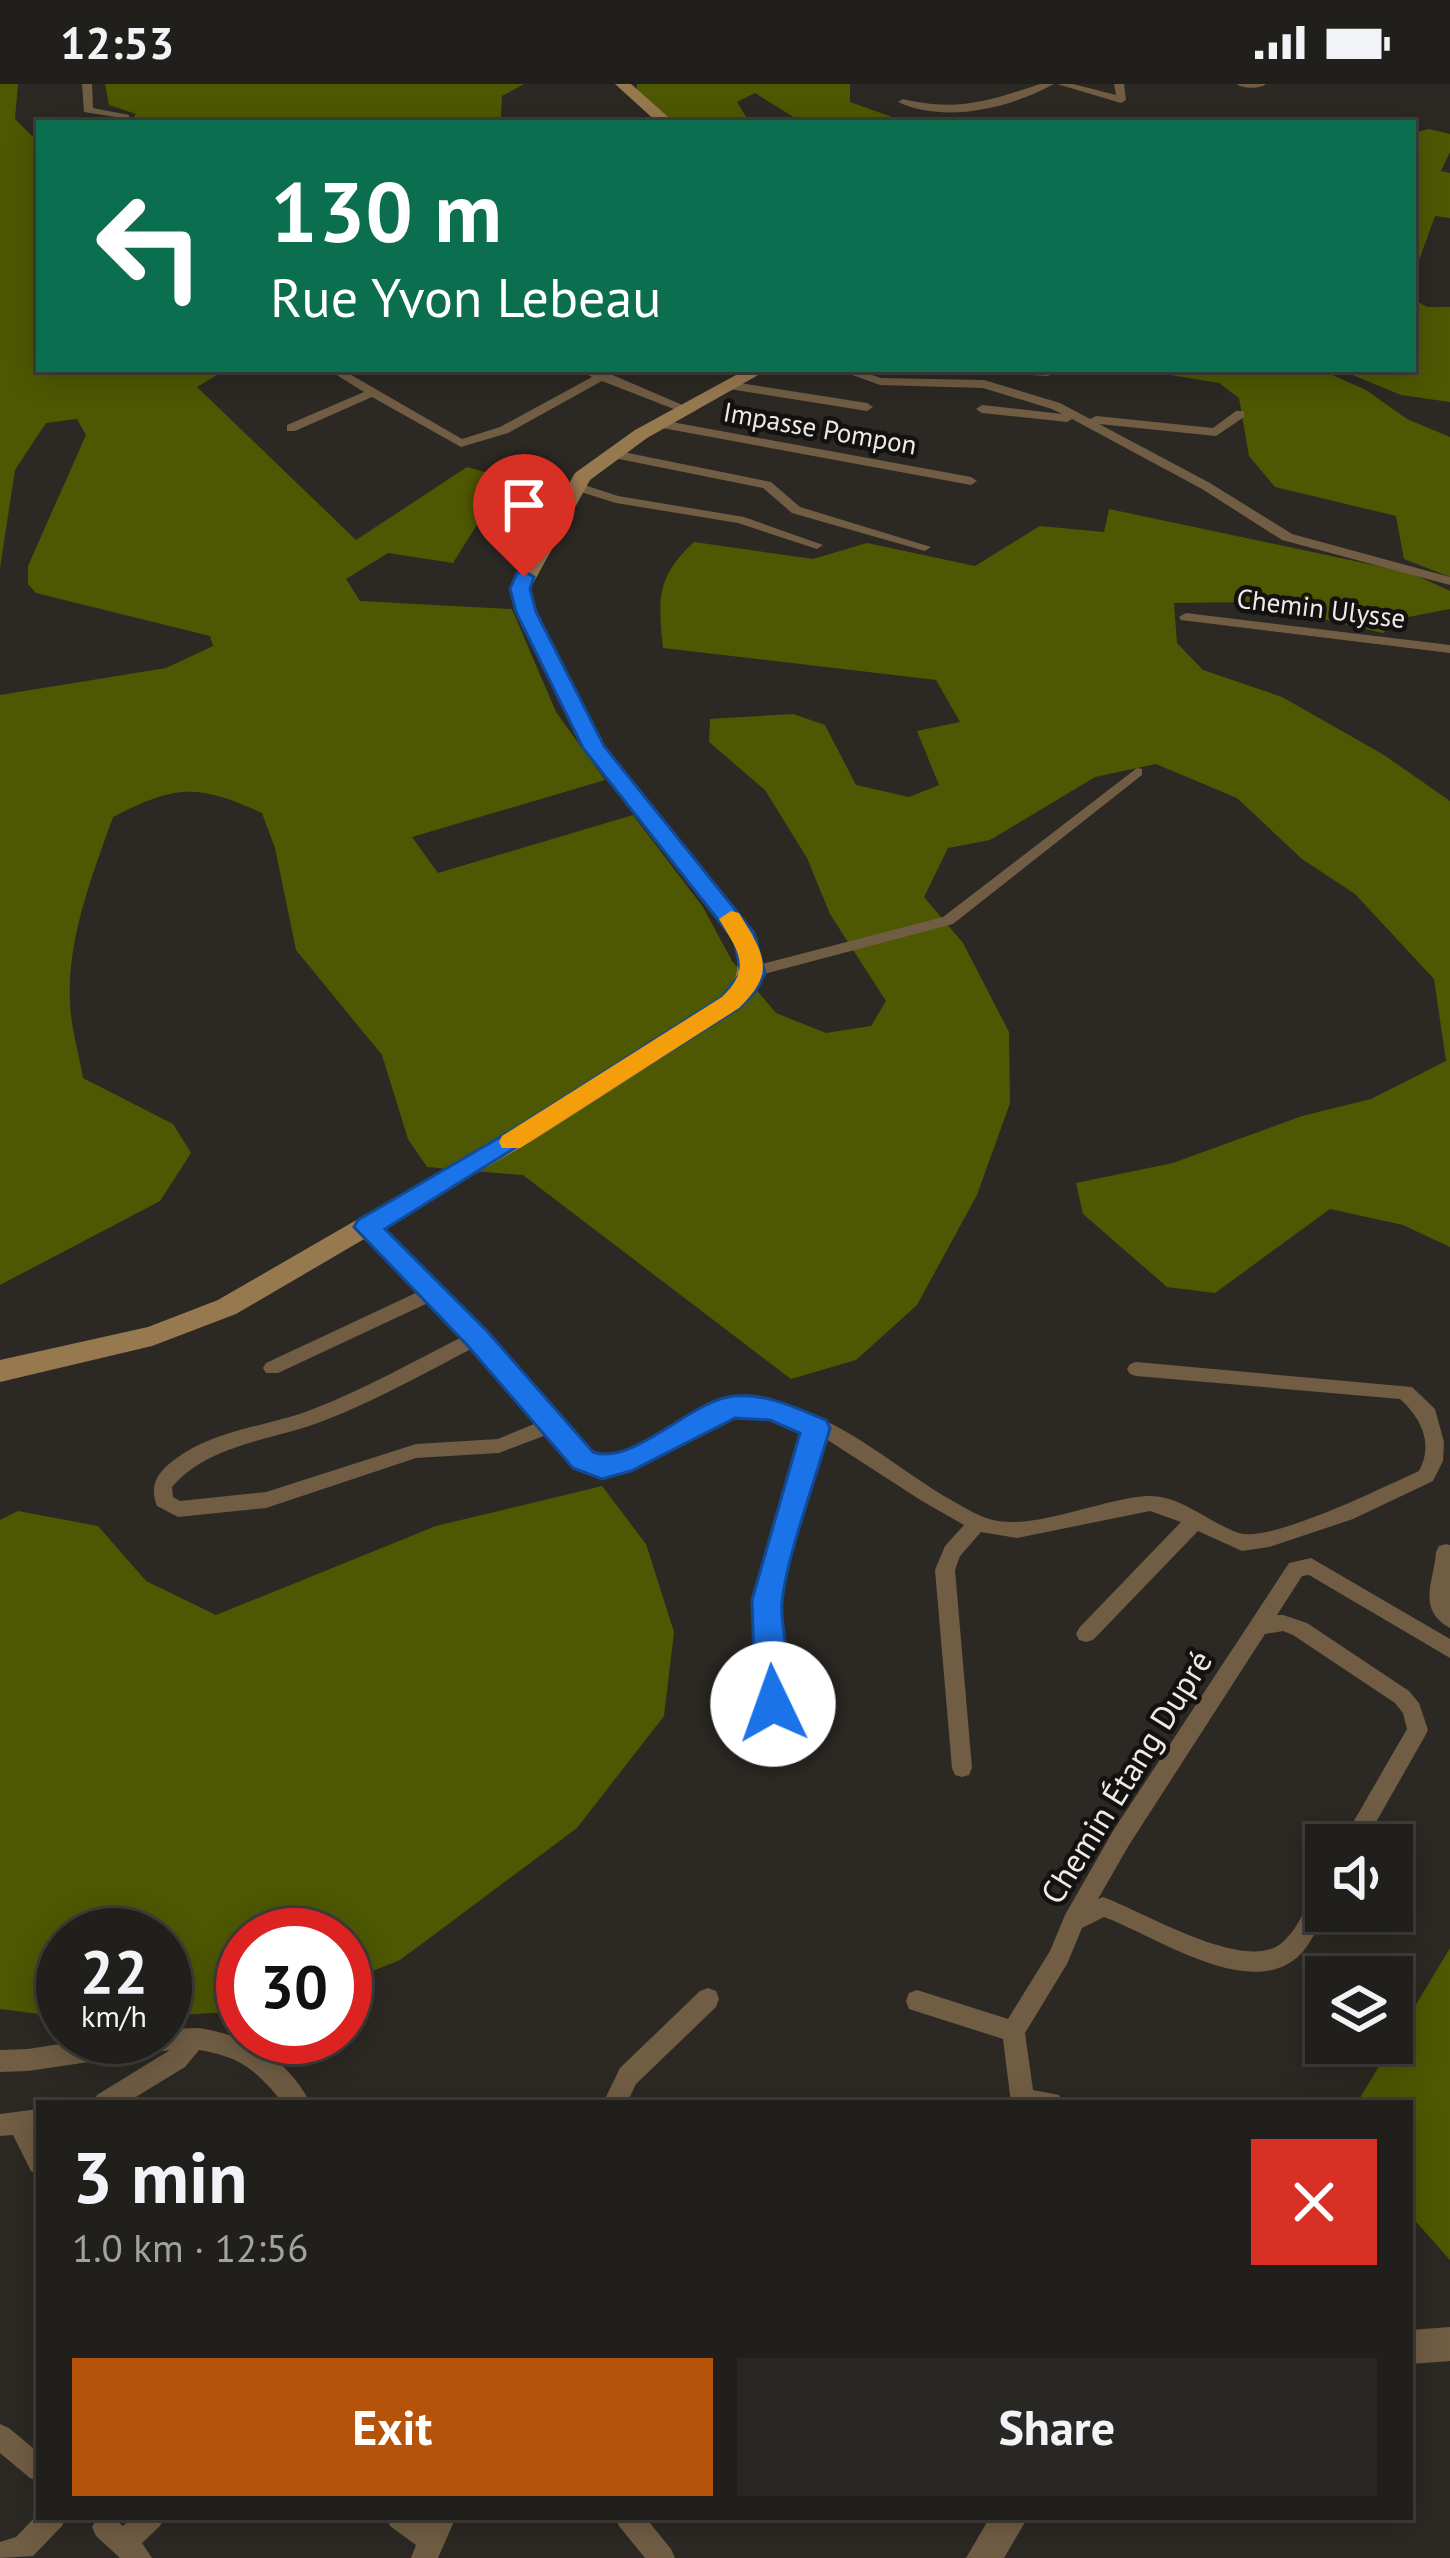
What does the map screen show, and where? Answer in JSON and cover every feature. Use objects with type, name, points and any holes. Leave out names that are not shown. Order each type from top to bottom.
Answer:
[{"type":"main road","points":[[622,84],[664,120]]},
{"type":"main road","points":[[0,1371],[197,1321],[528,1132],[730,1003],[748,986],[753,973],[746,938],[594,748],[526,612],[520,589],[575,486],[613,454],[755,372]]},
{"type":"street","points":[[87,84],[88,110],[124,117]]},
{"type":"street","points":[[903,102],[939,112],[965,111],[1049,84]]},
{"type":"street","points":[[1061,84],[1121,100],[1120,84]]},
{"type":"street","points":[[1245,85],[1261,84]]},
{"type":"street","points":[[338,372],[454,441],[474,442],[604,375]]},
{"type":"street","points":[[593,372],[688,410]]},
{"type":"street","points":[[852,372],[880,381],[995,386],[1087,419],[1287,537],[1450,581]]},
{"type":"street","points":[[733,386],[866,406]]},
{"type":"street","points":[[291,428],[373,392]]},
{"type":"street","points":[[982,409],[1216,432],[1240,415]]},
{"type":"street","name":"Impasse Pompon","points":[[661,424],[971,481]]},
{"type":"street","points":[[613,454],[767,485],[796,510],[925,547]]},
{"type":"street","points":[[575,486],[616,499],[740,520],[817,545]]},
{"type":"street","name":"Chemin Ulysse","points":[[1186,617],[1450,649]]},
{"type":"street","points":[[753,973],[948,921],[1138,772]]},
{"type":"street","points":[[368,1227],[477,1338],[583,1460],[602,1467],[631,1460],[732,1406],[773,1410],[816,1428],[977,1523],[1017,1530],[1150,1504],[1242,1543],[1334,1518],[1426,1477],[1434,1461],[1428,1414],[1405,1392],[1136,1369]]},
{"type":"street","points":[[272,1368],[432,1293]]},
{"type":"street","points":[[477,1338],[316,1417],[197,1453],[162,1485],[164,1501],[178,1509],[266,1501],[416,1451],[499,1446],[551,1425]]},
{"type":"street","points":[[769,1664],[767,1600],[816,1428]]},
{"type":"street","points":[[1087,1634],[1195,1521]]},
{"type":"street","points":[[962,1768],[945,1570],[952,1552],[977,1523]]},
{"type":"street","points":[[1446,1552],[1436,1600],[1450,1620]]},
{"type":"street","name":"Chemin Étang Dupré","points":[[1013,2031],[1059,1957],[1120,1838],[1296,1568],[1305,1564],[1450,1649]]},
{"type":"street","points":[[1259,1627],[1283,1623],[1300,1629],[1402,1697],[1412,1709],[1418,1730],[1363,1824]]},
{"type":"street","points":[[1073,1922],[1102,1907],[1187,1946],[1269,1960],[1291,1950],[1305,1925]]},
{"type":"street","points":[[616,2100],[628,2076],[708,1999]]},
{"type":"street","points":[[916,2001],[1013,2031],[1024,2100]]},
{"type":"street","points":[[0,2062],[32,2062],[193,2039],[221,2041],[250,2053],[295,2100]]},
{"type":"street","points":[[110,2100],[177,2059],[193,2039]]},
{"type":"street","points":[[20,2122],[36,2157]]},
{"type":"street","points":[[1413,2347],[1450,2344]]},
{"type":"street","points":[[0,2437],[36,2467]]},
{"type":"street","points":[[0,2555],[24,2547],[50,2520]]},
{"type":"street","points":[[122,2543],[148,2520]]},
{"type":"street","points":[[403,2520],[433,2538]]},
{"type":"street","points":[[630,2520],[656,2556]]},
{"type":"street","points":[[983,2558],[1009,2520]]},
{"type":"green space","points":[[0,84],[18,84],[15,119],[36,140],[36,372],[222,372],[197,387],[356,540],[467,467],[561,493],[547,525],[483,515],[453,563],[388,553],[346,579],[360,601],[512,609],[556,712],[605,780],[412,837],[438,873],[633,815],[703,907],[732,961],[776,1013],[826,1033],[871,1026],[886,1001],[830,914],[807,858],[765,790],[709,742],[710,719],[793,714],[825,725],[856,785],[909,797],[939,785],[917,731],[960,722],[936,680],[663,648],[662,590],[672,567],[694,542],[813,559],[867,543],[975,566],[1040,526],[1104,532],[1109,509],[1411,573],[1450,591],[1450,609],[1408,617],[1383,633],[1249,602],[1174,603],[1177,643],[1203,670],[1282,697],[1384,755],[1450,801],[1450,1247],[1403,1225],[1330,1209],[1215,1293],[1167,1287],[1083,1214],[1076,1183],[1173,1163],[1302,1116],[1371,1099],[1446,1061],[1434,979],[1355,894],[1302,859],[1237,798],[1156,764],[1095,777],[990,840],[948,848],[924,897],[963,943],[1009,1032],[1010,1103],[977,1195],[917,1305],[856,1360],[791,1379],[523,1175],[427,1167],[408,1139],[382,1055],[296,950],[275,848],[262,813],[204,793],[154,798],[113,817],[82,908],[70,979],[72,1022],[83,1078],[173,1124],[191,1153],[160,1201],[0,1285],[0,695],[166,668],[213,646],[210,636],[36,593],[28,584],[28,566],[86,435],[77,419],[46,423],[15,470],[0,568]]},
{"type":"green space","points":[[105,84],[524,84],[502,96],[501,116],[506,120],[131,120],[136,114],[109,105]]},
{"type":"green space","points":[[637,84],[850,84],[850,102],[901,120],[798,120],[755,93],[737,102],[748,120],[672,120],[636,93]]},
{"type":"green space","points":[[1429,129],[1450,134],[1450,152],[1441,171],[1450,173],[1450,218],[1435,216],[1416,269],[1416,132]]},
{"type":"green space","points":[[1416,301],[1427,307],[1450,307],[1450,402],[1401,395],[1345,372],[1416,372]]},
{"type":"green space","points":[[1152,372],[1326,372],[1366,390],[1407,419],[1450,437],[1450,577],[1404,559],[1396,516],[1275,487],[1249,456],[1239,398],[1219,383]]},
{"type":"green space","points":[[602,1486],[646,1544],[674,1632],[664,1716],[577,1828],[400,1960],[372,1971],[372,1908],[216,1908],[216,2013],[192,2014],[192,1908],[36,1908],[36,2014],[0,2009],[0,1520],[18,1511],[98,1526],[146,1581],[216,1615],[436,1526]]},
{"type":"green space","points":[[1450,1948],[1450,2260],[1413,2218],[1413,2100],[1359,2100],[1380,2064],[1413,2064],[1413,2010]]},
{"type":"slow traffic","points":[[511,1142],[730,1003],[748,986],[753,973],[746,938],[731,919]]},
{"type":"route","points":[[524,577],[520,589],[526,612],[594,748],[746,938],[753,973],[748,986],[730,1003],[368,1227],[477,1338],[583,1460],[602,1467],[631,1460],[732,1406],[773,1410],[816,1428],[767,1600],[769,1664],[778,1686],[773,1704]]}]
